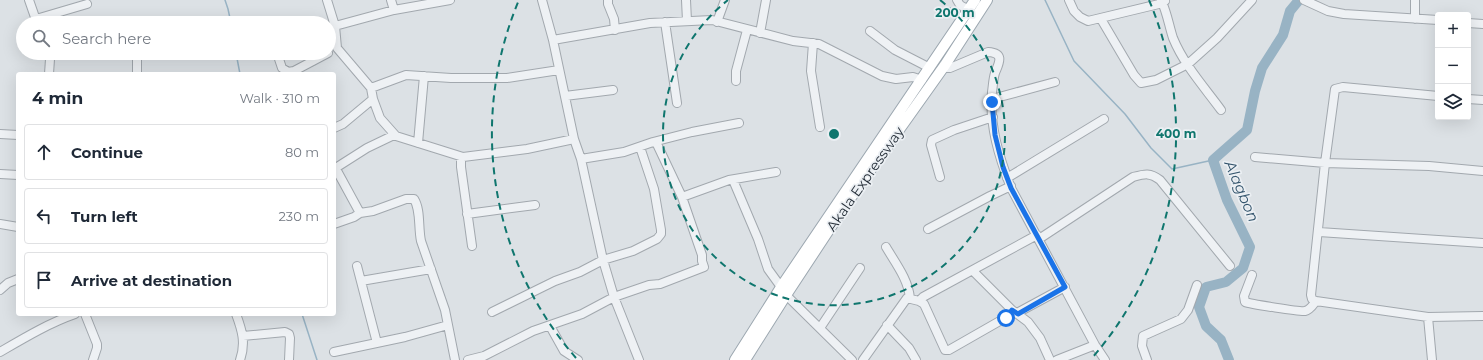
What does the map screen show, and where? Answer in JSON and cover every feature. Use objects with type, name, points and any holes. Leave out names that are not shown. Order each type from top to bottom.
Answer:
[{"type":"main road","name":"Akala Expressway","points":[[748,359],[783,291],[902,108],[975,0]]},
{"type":"main road","name":"Akala Expressway","points":[[735,360],[945,65],[987,0]]},
{"type":"main road","points":[[902,108],[910,115]]},
{"type":"street","points":[[29,0],[35,16]]},
{"type":"street","points":[[327,0],[332,16]]},
{"type":"street","points":[[391,0],[394,10]]},
{"type":"street","points":[[336,26],[394,10],[446,0]]},
{"type":"street","points":[[542,0],[553,40],[574,139],[581,160],[603,260],[614,297],[640,360]]},
{"type":"street","points":[[608,0],[614,19],[615,30]]},
{"type":"street","points":[[686,0],[687,21]]},
{"type":"street","points":[[717,22],[725,0]]},
{"type":"street","points":[[760,33],[766,0]]},
{"type":"street","points":[[957,0],[960,6],[969,10]]},
{"type":"street","points":[[1069,0],[1074,11],[1084,20],[1088,21],[1101,19],[1163,1],[1174,38],[1188,64],[1222,110]]},
{"type":"street","points":[[1101,19],[1134,75],[1141,83],[1156,80],[1188,64],[1217,38],[1252,0]]},
{"type":"street","points":[[1304,0],[1328,11],[1344,14],[1435,20]]},
{"type":"street","points":[[1415,19],[1416,0]]},
{"type":"street","points":[[52,16],[87,4]]},
{"type":"street","points":[[553,40],[665,22],[712,20],[792,41],[819,44],[882,76],[896,80],[911,77],[922,80]]},
{"type":"street","points":[[665,22],[677,102]]},
{"type":"street","points":[[1471,23],[1483,24]]},
{"type":"street","points":[[736,82],[736,71],[747,30]]},
{"type":"street","points":[[870,31],[895,50],[930,68]]},
{"type":"street","points":[[336,37],[337,48],[371,88],[373,99],[380,118],[396,136]]},
{"type":"street","points":[[813,43],[811,71],[820,127]]},
{"type":"street","points":[[945,65],[947,68],[950,68],[983,53],[997,53],[1000,60],[994,75],[992,99],[993,116],[997,145],[1007,178],[1095,344],[1106,360]]},
{"type":"street","points":[[49,72],[50,60]]},
{"type":"street","points":[[137,60],[137,72]]},
{"type":"street","points":[[279,60],[284,72]]},
{"type":"street","points":[[288,72],[294,71],[315,60]]},
{"type":"street","points":[[371,88],[406,75],[451,78],[507,78],[560,70]]},
{"type":"street","points":[[418,143],[424,76]]},
{"type":"street","points":[[992,99],[1055,82]]},
{"type":"street","points":[[1435,96],[1343,87],[1335,88],[1325,163],[1319,232],[1311,294],[1312,299],[1316,301],[1428,317],[1483,316]]},
{"type":"street","points":[[565,96],[613,90]]},
{"type":"street","points":[[336,127],[343,124],[373,99]]},
{"type":"street","points":[[1471,99],[1483,100]]},
{"type":"street","points":[[940,177],[931,144],[932,140],[954,130],[993,116]]},
{"type":"street","points":[[1007,178],[1104,119]]},
{"type":"street","points":[[581,160],[624,152],[692,132],[739,123]]},
{"type":"street","points":[[0,134],[16,135]]},
{"type":"street","points":[[336,168],[367,148],[392,136],[461,157],[472,157],[511,151],[574,139]]},
{"type":"street","points":[[468,360],[484,356],[533,331],[582,314],[614,297],[649,285],[660,284],[704,267],[702,255],[682,197],[656,142]]},
{"type":"street","points":[[492,312],[603,260],[642,247],[657,239],[661,234],[654,189],[640,148]]},
{"type":"street","points":[[461,157],[461,167],[472,246]]},
{"type":"street","points":[[1255,157],[1325,163],[1429,166],[1483,171]]},
{"type":"street","points":[[336,171],[360,213]]},
{"type":"street","points":[[682,197],[729,180],[776,172]]},
{"type":"street","points":[[0,174],[16,175]]},
{"type":"street","points":[[919,301],[1038,237],[1133,177],[1146,174],[1154,175],[1160,180],[1230,266]]},
{"type":"street","points":[[732,180],[758,239],[768,269],[783,291],[852,360]]},
{"type":"street","points":[[928,229],[1011,186]]},
{"type":"street","points":[[336,223],[354,217],[360,213],[373,211],[406,198],[414,199],[418,210],[421,240],[445,310],[455,360]]},
{"type":"street","points":[[467,214],[535,205]]},
{"type":"street","points":[[0,224],[16,228]]},
{"type":"street","points":[[1319,232],[1483,243]]},
{"type":"street","points":[[886,247],[904,276],[909,289],[910,298]]},
{"type":"street","points":[[357,266],[377,343]]},
{"type":"street","points":[[820,328],[860,268]]},
{"type":"street","points":[[361,281],[431,269]]},
{"type":"street","points":[[973,271],[1015,312],[1028,322],[1040,338],[1050,360]]},
{"type":"street","points":[[1252,275],[1244,296],[1245,302],[1273,306],[1295,312],[1306,311],[1312,307],[1316,301]]},
{"type":"street","points":[[0,290],[8,282],[16,280]]},
{"type":"street","points":[[1147,360],[1142,346],[1143,336],[1181,319],[1186,315],[1197,284]]},
{"type":"street","points":[[863,360],[906,299],[910,298],[924,304],[945,350],[949,350],[1015,312],[1065,287]]},
{"type":"street","points":[[0,352],[43,328],[70,316]]},
{"type":"street","points":[[86,316],[97,344],[92,360]]},
{"type":"street","points":[[237,316],[244,343],[240,360]]},
{"type":"street","points":[[1428,317],[1432,360]]},
{"type":"street","points":[[334,352],[448,325]]},
{"type":"street","points":[[887,325],[909,348],[916,360]]},
{"type":"street","points":[[550,326],[564,351],[578,360]]},
{"type":"street","points":[[243,336],[285,332],[289,334],[289,360]]},
{"type":"street","points":[[1057,360],[1095,344]]},
{"type":"waterway","points":[[225,0],[230,16]]},
{"type":"waterway","points":[[1045,0],[1074,61],[1125,114],[1151,148],[1172,169],[1213,160]]},
{"type":"waterway","name":"Alagbon","points":[[1229,360],[1221,340],[1206,326],[1199,307],[1206,287],[1226,282],[1243,268],[1250,247],[1227,200],[1213,160],[1247,130],[1255,91],[1262,68],[1283,35],[1290,11],[1299,0]]},
{"type":"waterway","points":[[237,60],[240,72]]},
{"type":"waterway","points":[[303,316],[317,360]]},
{"type":"route","points":[[992,102],[995,135],[999,154],[1011,188],[1065,287],[1018,314],[1012,310],[1006,318]]}]
